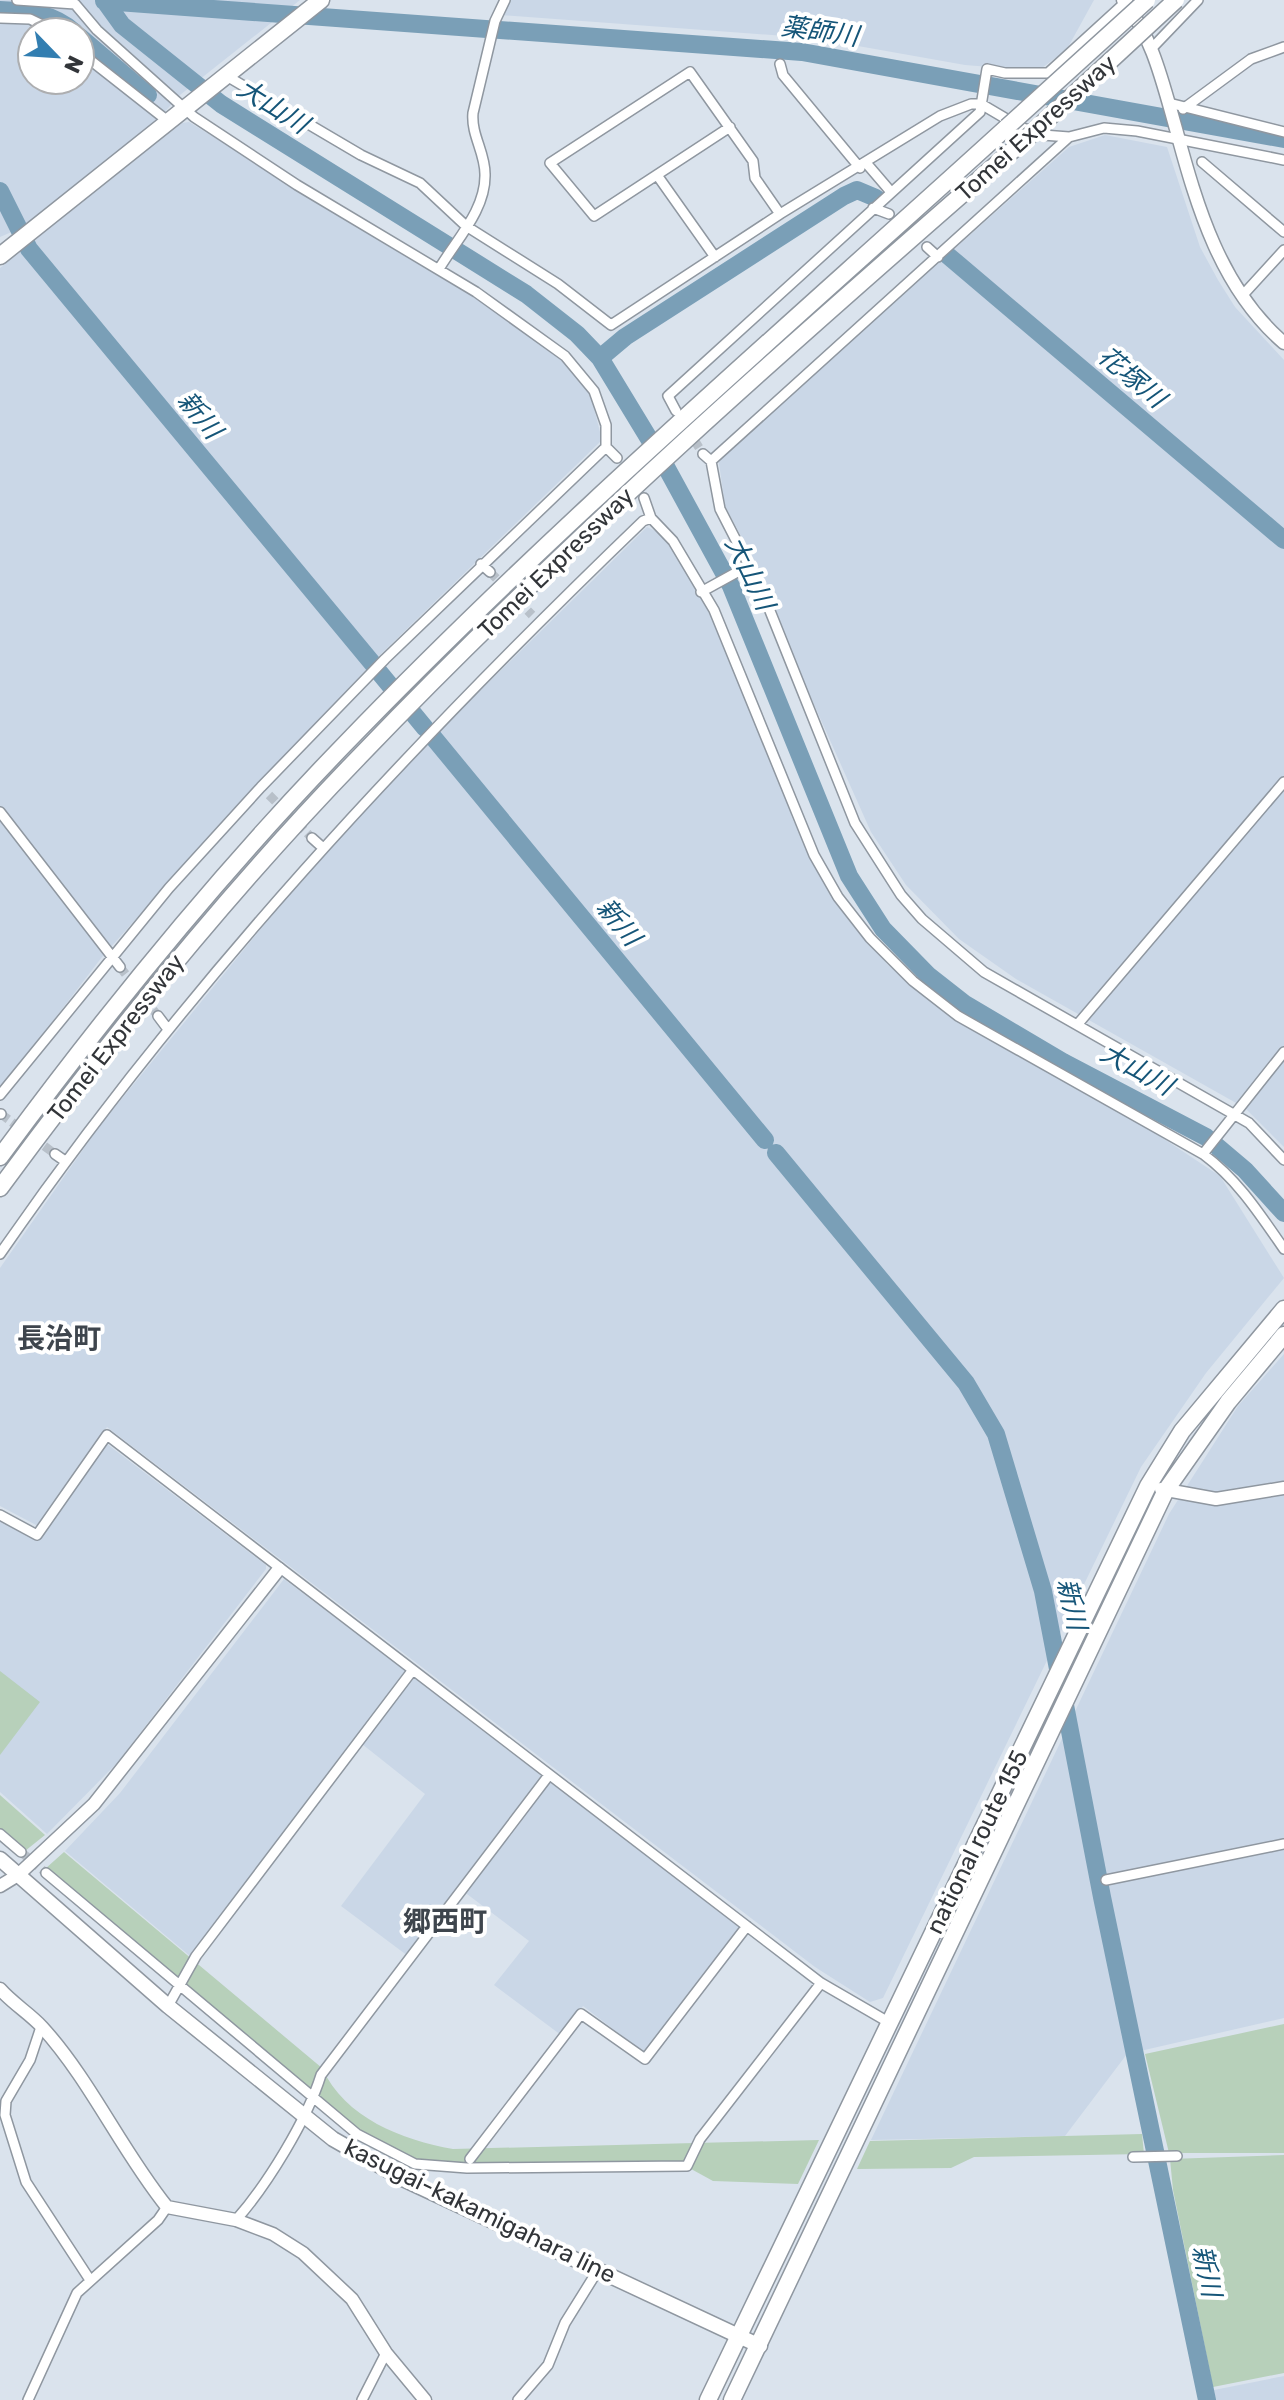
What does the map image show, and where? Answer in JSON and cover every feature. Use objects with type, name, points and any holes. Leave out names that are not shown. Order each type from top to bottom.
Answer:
[{"type":"highway","points":[[0,256],[321,0]]},
{"type":"highway","name":"Tomei Expressway","points":[[0,1157],[182,924],[257,838],[385,703],[624,462],[672,429],[1147,0]]},
{"type":"highway","name":"Tomei Expressway","points":[[0,1188],[70,1094],[197,936],[398,717],[642,490],[682,445],[1028,137],[1176,0]]},
{"type":"highway","name":"national route 155","points":[[708,2400],[741,2337],[1148,1486],[1182,1431],[1284,1309]]},
{"type":"highway","name":"national route 155","points":[[732,2400],[1166,1490],[1228,1402],[1284,1335]]},
{"type":"main road","name":"kasugai-kakamigahara line","points":[[0,1859],[168,2006],[302,2117],[343,2146],[405,2180],[760,2346]]},
{"type":"street","points":[[0,1095],[111,956],[261,787],[481,564],[606,447],[606,425],[594,391],[565,356],[519,320],[297,185],[185,107],[97,30],[74,2],[17,0]]},
{"type":"street","points":[[439,269],[483,195],[485,174],[472,128],[495,21],[505,0]]},
{"type":"street","points":[[1152,48],[1198,0]]},
{"type":"street","points":[[676,411],[668,396],[980,112],[987,69],[1005,73],[1048,73],[1125,1],[1152,48],[1204,223],[1242,296],[1268,330],[1284,343]]},
{"type":"street","points":[[1183,109],[1251,59],[1284,47]]},
{"type":"street","points":[[780,64],[783,75],[863,166],[891,192]]},
{"type":"street","points":[[96,65],[169,122]]},
{"type":"street","points":[[730,127],[594,216],[550,163],[690,72],[730,127],[753,161],[755,178],[780,214]]},
{"type":"street","points":[[225,75],[361,155],[420,183],[465,228],[558,284],[611,325],[780,214],[863,166],[940,116],[981,100]]},
{"type":"street","points":[[981,100],[1020,127],[1043,135],[1069,137],[1104,128],[1178,136],[1284,160]]},
{"type":"street","points":[[1169,103],[1284,132]]},
{"type":"street","points":[[1069,137],[938,257],[707,458],[720,509],[748,566],[855,823],[879,866],[922,919],[984,972],[1230,1116],[1249,1123],[1284,1160]]},
{"type":"street","points":[[1202,162],[1284,232]]},
{"type":"street","points":[[657,175],[715,257]]},
{"type":"street","points":[[873,208],[889,214]]},
{"type":"street","points":[[927,247],[938,257]]},
{"type":"street","points":[[1242,296],[1284,250]]},
{"type":"street","points":[[606,447],[624,462]]},
{"type":"street","points":[[642,490],[651,518],[673,541],[714,610],[814,855],[838,897],[870,938],[913,981],[958,1016],[1205,1152],[1243,1190],[1284,1249]]},
{"type":"street","points":[[0,1254],[65,1161],[167,1028],[322,847],[535,618],[643,521],[651,518]]},
{"type":"street","points":[[481,564],[490,572]]},
{"type":"street","points":[[704,590],[748,566]]},
{"type":"street","points":[[1077,1025],[1284,782]]},
{"type":"street","points":[[261,787],[269,795]]},
{"type":"street","points":[[0,812],[120,967]]},
{"type":"street","points":[[312,838],[322,847]]},
{"type":"street","points":[[158,1016],[167,1028]]},
{"type":"street","points":[[1205,1152],[1230,1116],[1284,1052]]},
{"type":"street","points":[[55,1154],[65,1161]]},
{"type":"street","points":[[0,1515],[37,1535],[107,1435],[821,1983],[890,2023]]},
{"type":"street","points":[[1148,1486],[1216,1499],[1284,1488]]},
{"type":"street","points":[[0,1886],[18,1875],[94,1804],[279,1569]]},
{"type":"street","points":[[168,2006],[196,1956],[412,1671]]},
{"type":"street","points":[[236,2220],[250,2205],[302,2117],[321,2075],[549,1775]]},
{"type":"street","points":[[0,1834],[21,1852]]},
{"type":"street","points":[[1106,1880],[1284,1844]]},
{"type":"street","points":[[46,1873],[357,2134],[415,2164],[467,2168],[687,2166],[700,2139],[821,1983]]},
{"type":"street","points":[[470,2159],[581,2014],[645,2059],[747,1926]]},
{"type":"street","points":[[0,1989],[41,2027],[98,2102],[144,2178],[167,2207],[236,2220],[273,2234],[303,2253],[352,2299],[386,2353],[425,2400]]},
{"type":"street","points":[[41,2027],[30,2060],[6,2101],[2,2116],[26,2182],[90,2280]]},
{"type":"street","points":[[1133,2157],[1177,2156]]},
{"type":"street","points":[[28,2400],[77,2293],[158,2220],[167,2207]]},
{"type":"street","points":[[518,2400],[548,2365],[565,2323],[598,2270]]},
{"type":"street","points":[[362,2400],[386,2353]]},
{"type":"shaded area","points":[[0,0],[300,0],[180,95],[159,118],[158,124],[30,224],[0,237]]},
{"type":"shaded area","points":[[508,0],[1094,0],[1067,49],[1038,71],[965,65],[813,38],[500,15]]},
{"type":"shaded area","points":[[189,122],[474,295],[563,360],[590,392],[602,440],[380,655],[168,883],[102,957],[0,1090],[0,268],[182,123]]},
{"type":"shaded area","points":[[1105,135],[1167,147],[1200,247],[1218,280],[1235,307],[1284,360],[1284,1147],[1245,1108],[1016,979],[959,939],[906,885],[871,832],[766,597],[765,581],[725,506],[719,463],[721,456],[1069,147]]},
{"type":"shaded area","points":[[647,527],[662,534],[712,612],[785,788],[792,818],[823,880],[887,964],[919,992],[968,1026],[1152,1131],[1220,1176],[1284,1278],[1206,1373],[1141,1467],[883,1998],[870,2002],[815,1967],[107,1427],[38,1526],[0,1506],[0,1268],[101,1124],[319,858],[424,746]]},
{"type":"shaded area","points":[[1284,1354],[1284,2018],[1127,2054],[1065,2136],[871,2140],[1169,1514],[1238,1406]]},
{"type":"shaded area","points":[[107,1444],[266,1565],[266,1569],[117,1763],[47,1834],[0,1792],[0,1521],[38,1541]]},
{"type":"shaded area","points":[[284,1579],[407,1672],[190,1956],[65,1851],[120,1793]]},
{"type":"shaded area","points":[[413,1677],[543,1777],[408,1956],[341,1906],[425,1794],[362,1744]]},
{"type":"shaded area","points":[[548,1781],[742,1928],[643,2052],[583,2006],[561,2035],[494,1985],[529,1941],[463,1891]]},
{"type":"shaded area","points":[[1284,2376],[1284,2400],[1216,2400],[1214,2390]]},
{"type":"green space","points":[[0,1671],[40,1702],[0,1755]]},
{"type":"green space","points":[[0,1795],[45,1835],[25,1851],[0,1830]]},
{"type":"green space","points":[[64,1852],[322,2068],[332,2085],[360,2113],[395,2133],[453,2149],[819,2140],[798,2184],[713,2181],[682,2164],[458,2166],[413,2159],[359,2131],[45,1869]]},
{"type":"green space","points":[[1284,2024],[1284,2153],[1169,2153],[1145,2054]]},
{"type":"green space","points":[[1142,2134],[1144,2154],[974,2157],[951,2168],[857,2169],[870,2141]]},
{"type":"green space","points":[[1284,2155],[1284,2373],[1213,2387],[1173,2190],[1170,2159]]},
{"type":"waterway","name":"大山川","points":[[104,0],[122,25],[221,104],[526,294],[577,334],[600,358],[665,465],[731,586],[849,876],[883,929],[928,975],[965,1004],[1063,1062],[1206,1137],[1245,1170],[1284,1213]]},
{"type":"waterway","name":"薬師川","points":[[104,1],[802,52],[1284,139]]},
{"type":"waterway","points":[[0,10],[45,16]]},
{"type":"waterway","points":[[96,51],[148,95]]},
{"type":"waterway","name":"花塚川","points":[[600,358],[625,337],[844,196],[857,190],[876,198]]},
{"type":"waterway","name":"新川","points":[[0,191],[29,249],[373,664]]},
{"type":"waterway","name":"花塚川","points":[[946,254],[1284,540]]},
{"type":"waterway","name":"新川","points":[[379,672],[425,728]]},
{"type":"waterway","name":"新川","points":[[433,737],[765,1140]]},
{"type":"waterway","name":"新川","points":[[776,1153],[966,1383],[996,1434],[1043,1591],[1102,1897],[1207,2400]]},
{"type":"tunnel","points":[[680,417],[703,454]]},
{"type":"tunnel","points":[[490,572],[532,615]]},
{"type":"tunnel","points":[[269,795],[312,838]]},
{"type":"tunnel","points":[[120,967],[158,1016]]},
{"type":"tunnel","points":[[1,1114],[55,1154]]},
{"type":"tunnel","points":[[21,1852],[46,1873]]},
{"type":"district","name":"長治町","points":[[59,1338]]},
{"type":"district","name":"郷西町","points":[[445,1921]]}]
